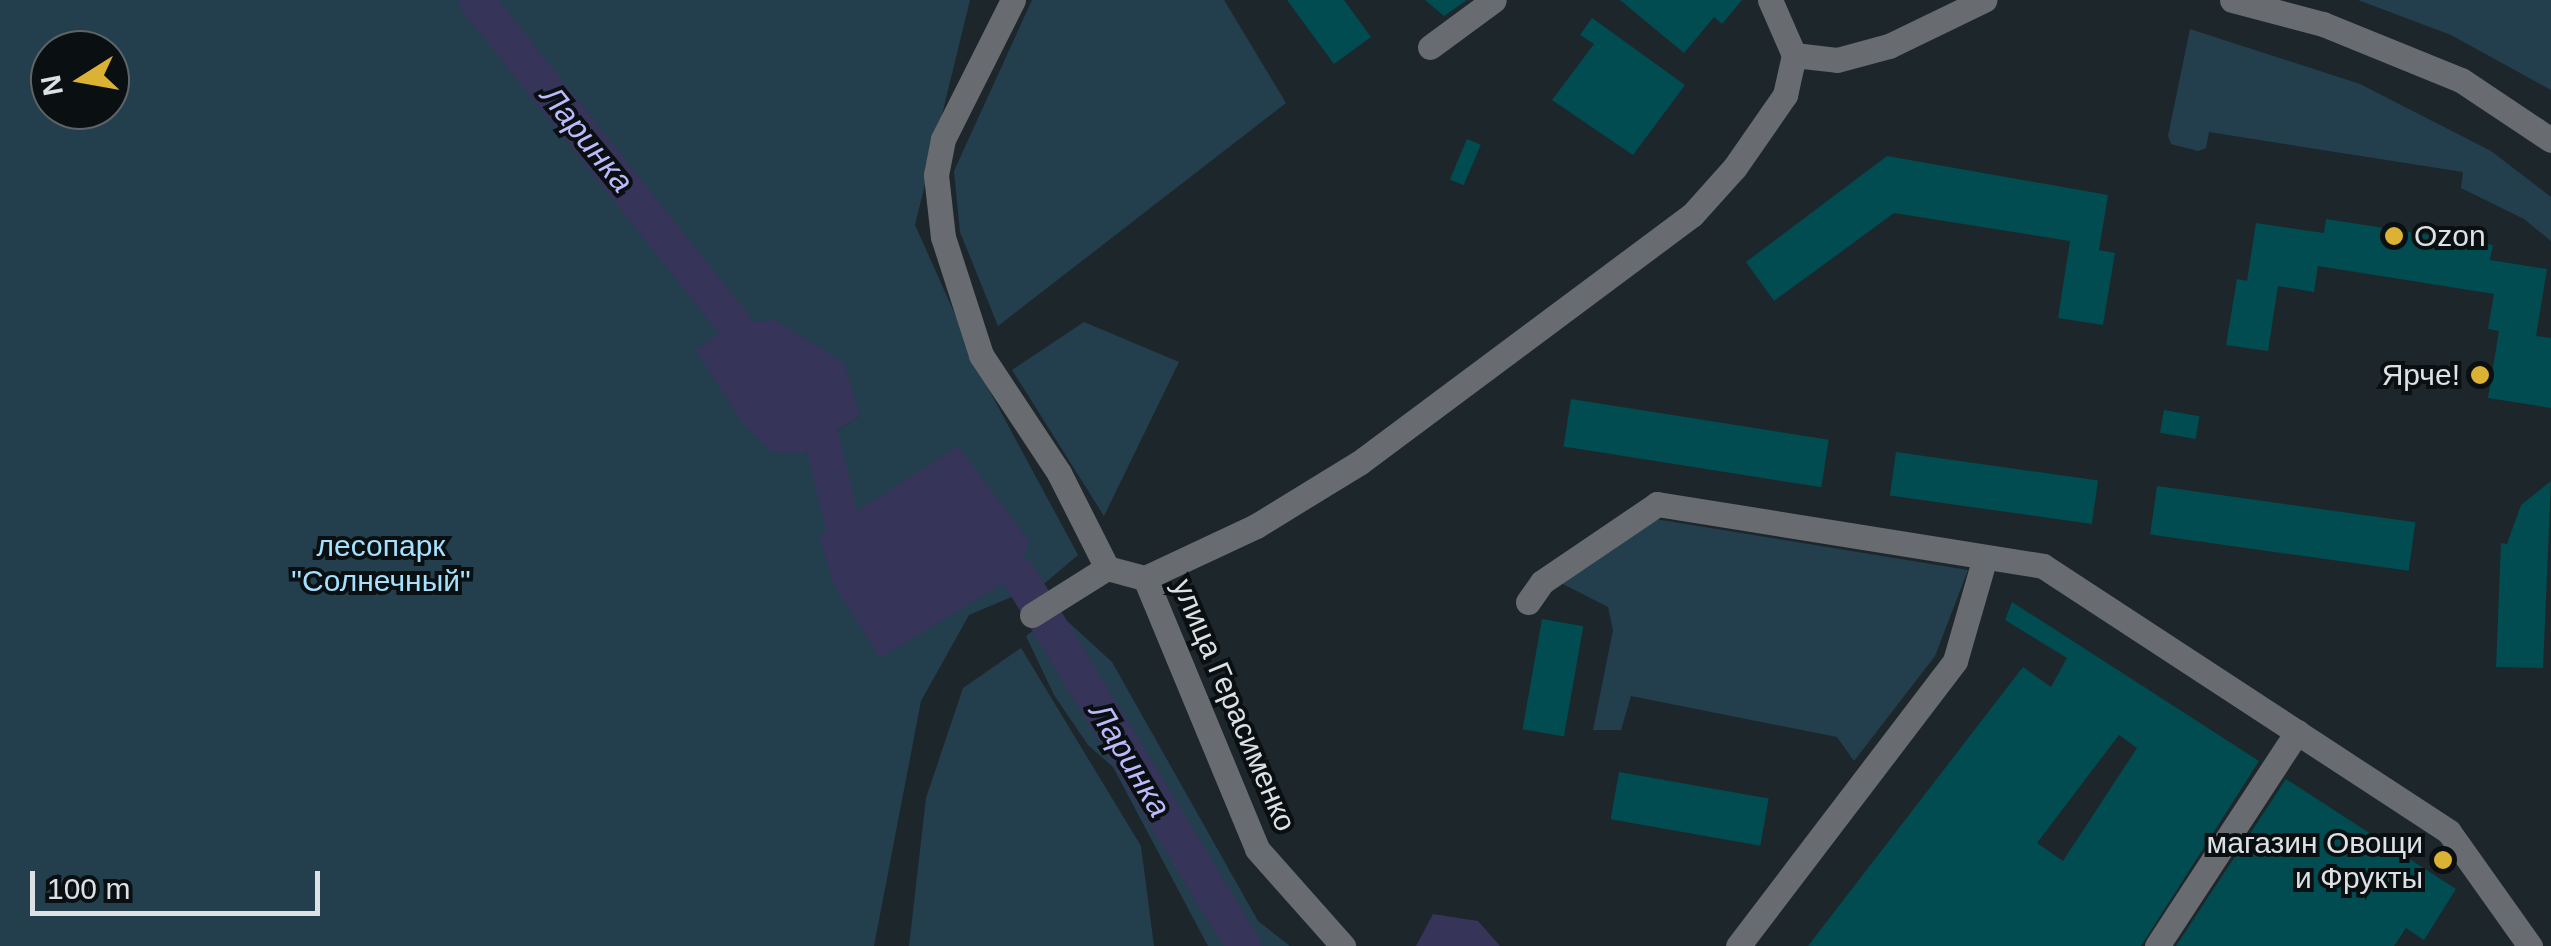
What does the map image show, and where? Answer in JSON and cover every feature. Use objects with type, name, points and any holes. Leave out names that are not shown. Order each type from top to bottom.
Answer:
[{"type":"street","points":[[1013,0],[942,139],[936,175],[943,238],[981,355],[1059,473],[1108,568]]},
{"type":"street","points":[[1430,47],[1494,0]]},
{"type":"street","points":[[1039,610],[1108,568],[1145,578],[1256,526],[1359,463],[1692,215],[1736,168],[1785,95],[1794,55],[1770,0]]},
{"type":"street","points":[[1794,55],[1837,60],[1890,46],[1984,0]]},
{"type":"street","points":[[2232,0],[2323,24],[2461,80],[2551,140]]},
{"type":"street","points":[[1528,602],[1542,582],[1657,504],[2043,566],[2449,832],[2530,946]]},
{"type":"street","points":[[1738,946],[1955,661],[1985,557]]},
{"type":"street","name":"улица Герасименко","points":[[1145,578],[1257,849],[1343,946]]},
{"type":"street","points":[[2157,946],[2297,732]]},
{"type":"green space","name":"лесопарк \"Солнечный\"","points":[[0,0],[970,0],[915,225],[988,388],[1078,555],[1045,583],[969,615],[921,701],[874,946],[0,946]],"holes":[[[860,415],[804,454],[743,424]]]},
{"type":"green space","points":[[1032,0],[1224,0],[1286,103],[998,326],[960,232],[954,171]]},
{"type":"green space","points":[[2358,0],[2551,0],[2551,90],[2451,35]]},
{"type":"green space","points":[[2190,29],[2360,84],[2491,151],[2551,197],[2551,241],[2524,219],[2461,188],[2463,172],[2209,132],[2206,148],[2198,151],[2171,144],[2168,136]]},
{"type":"green space","points":[[1084,322],[1179,362],[1104,516],[1012,370]]},
{"type":"green space","points":[[1655,519],[1968,570],[1935,656],[1854,761],[1837,737],[1631,696],[1621,730],[1593,730],[1613,630],[1608,607],[1561,583]]},
{"type":"green space","points":[[1052,617],[1065,619],[1112,662],[1258,921],[1290,946],[1208,946],[1113,767],[1088,745],[1054,695],[1026,636]]},
{"type":"green space","points":[[1021,648],[1141,846],[1154,946],[909,946],[926,798],[963,688]]},
{"type":"shaded area","points":[[775,320],[844,363],[860,415],[804,454],[772,452],[743,424],[695,349],[734,324]]},
{"type":"shaded area","points":[[958,446],[1029,541],[1018,574],[880,658],[834,585],[819,536]]},
{"type":"shaded area","points":[[1433,914],[1478,921],[1500,946],[1416,946]]},
{"type":"building","points":[[1287,0],[1344,0],[1371,37],[1334,64]]},
{"type":"building","points":[[1425,0],[1467,0],[1444,16]]},
{"type":"building","points":[[1620,0],[1742,0],[1722,24],[1714,17],[1684,53]]},
{"type":"building","points":[[1592,18],[1685,85],[1633,155],[1552,100],[1594,44],[1580,35]]},
{"type":"building","points":[[1467,139],[1481,145],[1464,185],[1450,180]]},
{"type":"building","points":[[1887,156],[2108,195],[2099,250],[2115,253],[2103,325],[2058,318],[2070,241],[1894,213],[1774,301],[1746,262]]},
{"type":"building","points":[[2326,219],[2493,245],[2490,260],[2547,269],[2536,336],[2551,338],[2551,408],[2488,398],[2499,331],[2488,329],[2494,294],[2318,266],[2314,292],[2278,286],[2268,351],[2226,345],[2237,279],[2247,281],[2256,223],[2324,233]]},
{"type":"building","points":[[1571,399],[1829,440],[1821,487],[1563,446]]},
{"type":"building","points":[[2164,410],[2199,416],[2195,439],[2160,433]]},
{"type":"building","points":[[1896,452],[2098,480],[2092,524],[1890,496]]},
{"type":"building","points":[[2551,481],[2543,668],[2496,667],[2501,543],[2507,544],[2521,505]]},
{"type":"building","points":[[2157,486],[2415,522],[2409,571],[2150,535]]},
{"type":"building","points":[[2012,602],[2259,761],[2141,946],[1808,946],[2023,667],[2051,687],[2067,658],[2005,620]],"holes":[[[2119,735],[2137,748],[2063,861],[2037,843]]]},
{"type":"building","points":[[1542,619],[1583,626],[1564,737],[1523,729]]},
{"type":"building","points":[[1619,772],[1769,798],[1760,846],[1611,819]]},
{"type":"building","points":[[2286,779],[2456,889],[2424,940],[2406,928],[2394,946],[2176,946]]},
{"type":"waterway","name":"Ларинка","points":[[476,0],[734,324]]},
{"type":"waterway","name":"Ларинка","points":[[822,441],[841,520]]},
{"type":"waterway","name":"Ларинка","points":[[1018,574],[1243,946]]},
{"type":"place","name":"Ozon","points":[[2394,236]]},
{"type":"place","name":"Ярче!","points":[[2480,375]]},
{"type":"place","name":"магазин Овощи и Фрукты","points":[[2443,860]]}]
